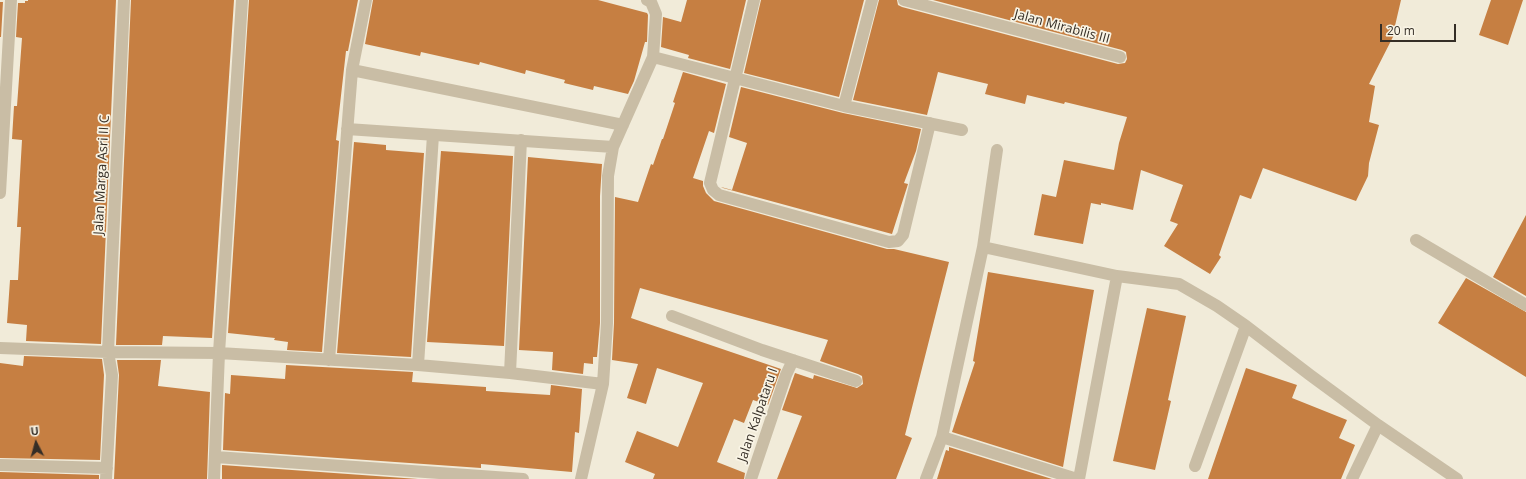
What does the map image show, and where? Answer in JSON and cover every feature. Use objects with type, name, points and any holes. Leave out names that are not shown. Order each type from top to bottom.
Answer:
[{"type":"street","points":[[0,193],[11,0]]},
{"type":"street","name":"Jalan Marga Asri II C","points":[[107,473],[112,375],[108,352],[124,0]]},
{"type":"street","points":[[214,479],[219,354],[242,0]]},
{"type":"street","points":[[329,360],[352,70],[366,0]]},
{"type":"street","points":[[581,479],[602,384],[607,323],[608,176],[614,147],[653,57],[656,14],[651,2],[647,0]]},
{"type":"street","points":[[754,0],[734,78],[710,183],[713,190],[719,195],[889,242],[898,241],[903,235],[930,123]]},
{"type":"street","points":[[844,106],[872,0]]},
{"type":"street","name":"Jalan Mirabilis III","points":[[904,0],[1120,57]]},
{"type":"street","points":[[653,57],[844,106],[962,130]]},
{"type":"street","points":[[352,70],[623,125]]},
{"type":"street","points":[[347,129],[614,147]]},
{"type":"street","points":[[418,366],[433,135]]},
{"type":"street","points":[[510,373],[521,140]]},
{"type":"street","points":[[926,479],[942,437],[983,247],[997,150]]},
{"type":"street","points":[[1416,240],[1526,304]]},
{"type":"street","points":[[983,247],[1117,276],[1179,284],[1217,306],[1246,326],[1378,425],[1457,479]]},
{"type":"street","points":[[942,437],[1078,479],[1117,276]]},
{"type":"street","points":[[672,316],[762,350],[856,381]]},
{"type":"street","points":[[1195,466],[1246,326]]},
{"type":"street","points":[[0,348],[219,354],[329,360],[510,373],[602,384]]},
{"type":"street","name":"Jalan Kalpataru I","points":[[751,479],[786,375],[793,360]]},
{"type":"street","points":[[1352,479],[1378,425]]},
{"type":"street","points":[[216,457],[523,479]]},
{"type":"street","points":[[0,465],[107,473]]},
{"type":"building","points":[[116,0],[101,344],[26,341],[27,325],[7,323],[10,280],[18,280],[21,227],[17,227],[22,140],[12,139],[14,106],[17,106],[22,38],[16,37],[18,3],[25,3],[25,1]]},
{"type":"building","points":[[131,0],[234,0],[212,338],[163,336],[162,345],[116,345]]},
{"type":"building","points":[[249,0],[358,0],[348,51],[346,51],[336,140],[339,141],[322,352],[287,350],[288,342],[274,340],[275,338],[228,333]]},
{"type":"building","points":[[373,0],[598,0],[647,13],[647,42],[645,42],[634,81],[628,94],[594,86],[593,90],[564,83],[565,80],[526,70],[525,74],[480,62],[479,65],[421,52],[420,56],[365,44]]},
{"type":"building","points":[[687,0],[746,0],[730,69],[688,58],[689,55],[661,47],[663,17],[681,22]]},
{"type":"building","points":[[761,0],[864,0],[839,97],[744,73]]},
{"type":"building","points":[[879,0],[897,0],[898,5],[902,7],[1118,64],[1125,63],[1127,59],[1126,52],[1122,50],[933,0],[1401,0],[1394,30],[1396,31],[1369,84],[1375,86],[1369,122],[1379,125],[1369,163],[1368,176],[1356,201],[1263,168],[1251,199],[1240,195],[1219,255],[1221,257],[1210,274],[1164,246],[1178,224],[1170,221],[1183,185],[1141,170],[1133,210],[1101,203],[1101,205],[1091,203],[1083,244],[1034,235],[1042,194],[1056,197],[1064,160],[1114,170],[1119,143],[1127,117],[1065,102],[1064,104],[1027,95],[1025,104],[985,94],[988,84],[938,72],[927,115],[853,100]]},
{"type":"building","points":[[1491,0],[1523,0],[1508,45],[1479,35]]},
{"type":"building","points":[[0,2],[3,2],[1,37],[0,37]]},
{"type":"building","points":[[683,72],[726,84],[714,133],[709,131],[693,178],[703,181],[703,186],[706,193],[714,201],[887,249],[894,249],[949,262],[905,435],[912,438],[896,479],[777,479],[802,416],[782,410],[795,373],[813,379],[814,375],[857,388],[863,384],[862,376],[820,361],[828,340],[640,288],[631,318],[781,369],[768,405],[753,400],[744,423],[734,419],[717,462],[745,473],[744,479],[653,479],[655,474],[625,462],[637,431],[678,447],[703,383],[657,368],[646,404],[627,398],[638,364],[612,360],[614,323],[615,197],[638,202],[651,164],[653,165],[663,139],[675,103],[673,102]]},
{"type":"building","points":[[741,87],[843,113],[921,129],[916,151],[904,183],[908,184],[892,234],[721,187],[732,190],[747,143],[729,137]]},
{"type":"building","points":[[354,142],[386,145],[386,150],[424,153],[411,357],[337,353]]},
{"type":"building","points":[[441,151],[513,156],[504,346],[427,342]]},
{"type":"building","points":[[528,157],[602,164],[600,196],[600,323],[597,357],[593,357],[593,364],[584,363],[583,374],[552,370],[553,352],[519,350]]},
{"type":"building","points":[[1526,215],[1526,296],[1493,277]]},
{"type":"building","points":[[988,272],[1094,290],[1063,467],[952,432],[975,362],[973,361]]},
{"type":"building","points":[[1466,278],[1526,312],[1526,377],[1438,323]]},
{"type":"building","points":[[1147,308],[1186,316],[1168,400],[1171,401],[1155,470],[1113,461]]},
{"type":"building","points":[[24,356],[102,359],[104,375],[100,460],[0,458],[0,363],[23,366]]},
{"type":"building","points":[[117,360],[161,360],[158,386],[210,392],[207,479],[114,479],[119,375]]},
{"type":"building","points":[[286,365],[413,372],[412,382],[486,387],[486,391],[550,395],[551,385],[582,389],[579,433],[575,432],[572,472],[481,464],[481,468],[223,450],[225,393],[230,394],[231,375],[285,379]]},
{"type":"building","points":[[1246,368],[1297,385],[1292,398],[1347,420],[1339,438],[1355,445],[1341,479],[1208,479]]},
{"type":"building","points":[[949,447],[1052,479],[937,479],[946,450],[949,451]]},
{"type":"building","points":[[222,465],[418,479],[222,479]]},
{"type":"building","points":[[0,472],[99,475],[99,479],[0,479]]}]
